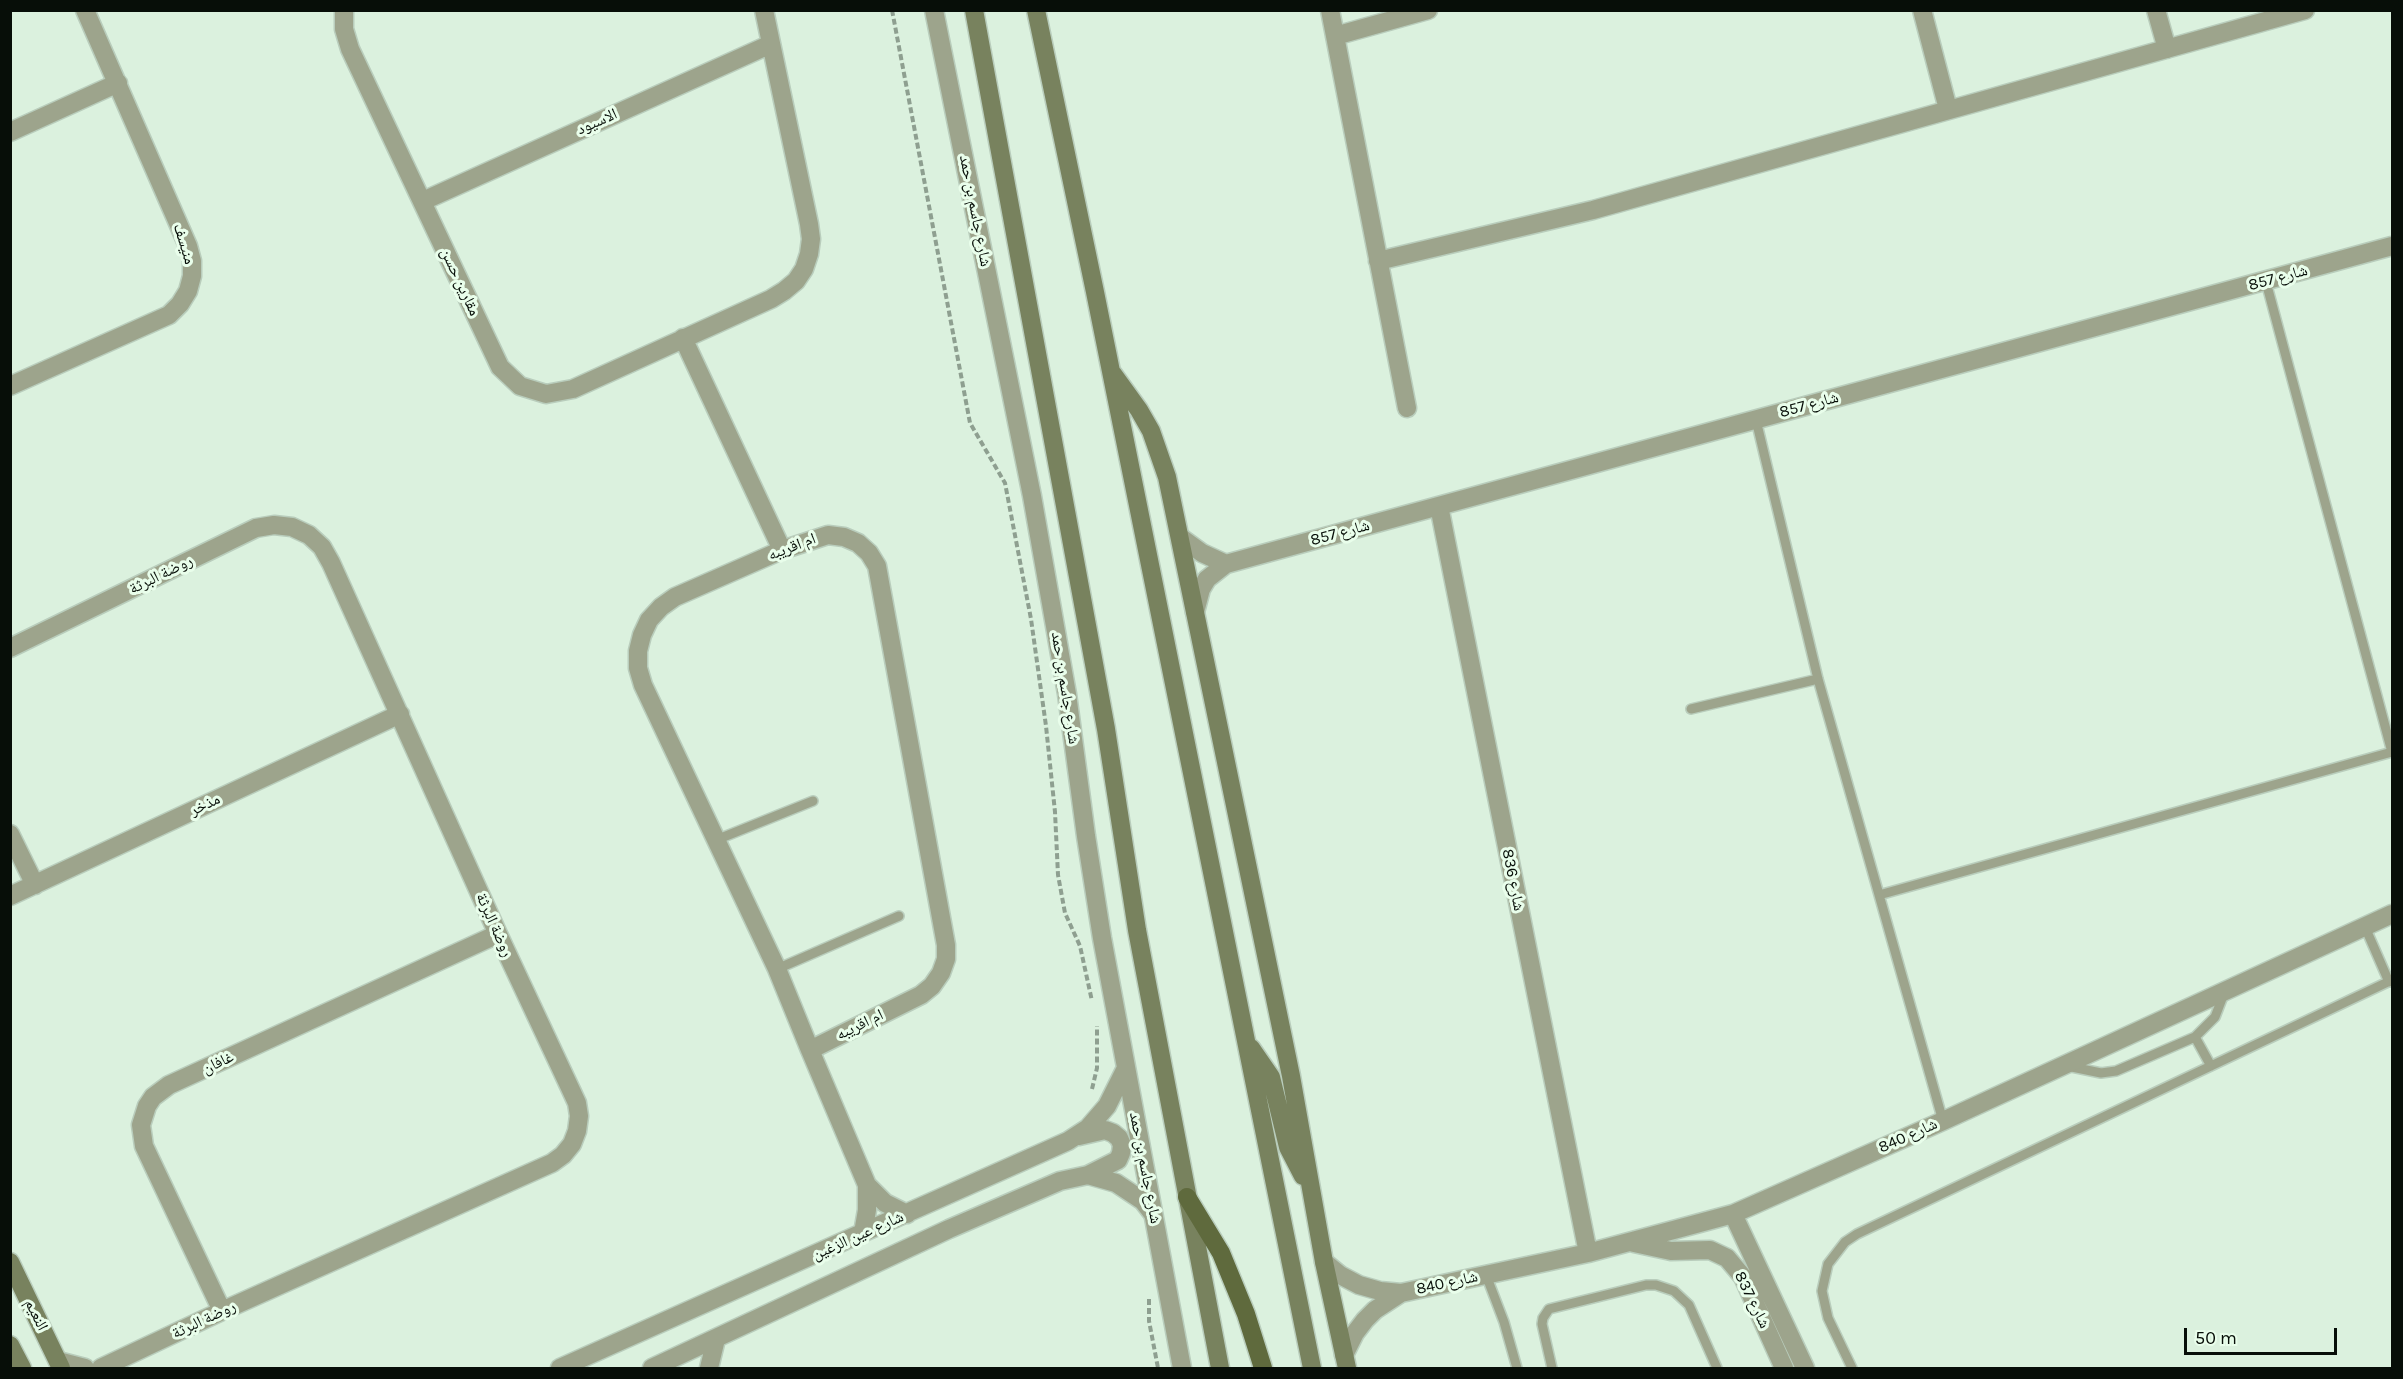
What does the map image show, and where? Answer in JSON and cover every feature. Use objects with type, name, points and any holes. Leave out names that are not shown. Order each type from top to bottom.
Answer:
[{"type":"main road","name":"شارع جاسم بن حمد","points":[[974,10],[1106,729],[1137,930],[1220,1368]]},
{"type":"main road","points":[[1036,10],[1312,1368]]},
{"type":"main road","points":[[1110,370],[1139,410],[1157,446],[1167,477],[1291,1076],[1324,1262],[1346,1362]]},
{"type":"main road","points":[[1246,1041],[1271,1077],[1288,1147],[1311,1191]]},
{"type":"main road","points":[[1187,1197],[1221,1253],[1246,1314],[1263,1368]]},
{"type":"main road","name":"النعيم","points":[[10,1262],[59,1365]]},
{"type":"main road","points":[[11,1346],[22,1368]]},
{"type":"street","name":"منيسف","points":[[10,386],[168,315],[180,304],[188,291],[192,276],[192,261],[188,246],[85,10]]},
{"type":"street","name":"مقارين حسن","points":[[344,10],[344,29],[350,49],[500,367],[520,386],[539,393],[560,393],[784,291],[796,281],[804,269],[811,239],[809,224],[764,10]]},
{"type":"street","name":"شارع جاسم بن حمد","points":[[934,10],[1032,495],[1068,694],[1102,938],[1182,1368]]},
{"type":"street","points":[[1330,10],[1407,408]]},
{"type":"street","points":[[1335,36],[1428,10]]},
{"type":"street","points":[[1922,10],[1948,109]]},
{"type":"street","points":[[2156,10],[2167,49]]},
{"type":"street","points":[[1378,261],[1593,210],[2305,10]]},
{"type":"street","name":"الاسيود","points":[[423,201],[771,44]]},
{"type":"street","points":[[10,132],[118,83]]},
{"type":"street","name":"شارع 857","points":[[1195,612],[1201,589],[1216,570],[1226,564],[2392,246]]},
{"type":"street","points":[[683,338],[782,550]]},
{"type":"street","name":"شارع 836","points":[[1439,506],[1588,1253]]},
{"type":"street","name":"روضة البرثة","points":[[10,648],[256,528],[274,525],[292,527],[309,535],[322,547],[400,714],[498,934],[577,1103],[579,1116],[572,1144],[552,1164],[222,1311],[101,1368]]},
{"type":"street","name":"ام اقريبه","points":[[810,1050],[921,995],[933,986],[941,974],[946,959],[946,945],[877,566],[869,553],[858,543],[844,537],[828,535],[782,550],[675,597],[649,620],[642,634],[638,651],[638,668],[643,684],[777,969],[810,1050],[867,1185],[885,1203],[907,1214]]},
{"type":"street","points":[[1180,537],[1202,553],[1226,564]]},
{"type":"street","name":"مذخر","points":[[10,896],[400,714]]},
{"type":"street","points":[[10,834],[34,885]]},
{"type":"street","name":"شارع 840","points":[[1324,1262],[1359,1286],[1401,1293],[1632,1243],[1733,1214],[2064,1066],[2392,914]]},
{"type":"street","name":"غافان","points":[[222,1311],[144,1146],[141,1125],[147,1106],[153,1098],[170,1085],[498,934]]},
{"type":"street","name":"شارع عين الزغين","points":[[560,1368],[1077,1136],[1115,1095],[1126,1068]]},
{"type":"street","points":[[1077,1136],[1105,1130],[1119,1138],[1122,1146],[1118,1160],[1088,1175]]},
{"type":"street","name":"شارع عين الزغين","points":[[657,1366],[949,1229],[1060,1181],[1088,1175],[1116,1183],[1130,1191],[1153,1214]]},
{"type":"street","name":"ام اقريبه","points":[[862,1233],[867,1210],[867,1185]]},
{"type":"street","name":"شارع 837","points":[[1733,1214],[1805,1368]]},
{"type":"street","name":"شارع 837","points":[[1632,1243],[1671,1251],[1710,1251],[1727,1258],[1743,1277],[1784,1368]]},
{"type":"street","name":"شارع 840","points":[[1346,1362],[1355,1333],[1365,1320],[1375,1310],[1401,1293]]},
{"type":"street","points":[[709,1368],[716,1339]]},
{"type":"street","points":[[59,1365],[85,1368]]},
{"type":"street","points":[[657,1366],[681,1368]]},
{"type":"lane","points":[[1879,895],[2392,752],[2266,282]]},
{"type":"lane","points":[[1756,420],[1818,679],[1943,1121]]},
{"type":"lane","points":[[1690,709],[1818,679]]},
{"type":"lane","points":[[716,840],[813,801]]},
{"type":"lane","points":[[777,969],[899,916]]},
{"type":"lane","points":[[1852,1368],[1828,1318],[1822,1291],[1828,1264],[1845,1242],[1857,1234],[2391,981],[2365,927]]},
{"type":"lane","points":[[2064,1066],[2101,1073],[2116,1071],[2195,1037],[2215,1017],[2225,992]]},
{"type":"lane","points":[[2195,1037],[2211,1066]]},
{"type":"lane","points":[[1486,1275],[1516,1368]]},
{"type":"lane","points":[[1552,1368],[1542,1323],[1549,1309],[1646,1285],[1665,1287],[1674,1291],[1689,1305],[1717,1368]]},
{"type":"path","points":[[892,10],[970,423],[1005,483],[1031,619],[1046,726],[1055,812],[1058,875],[1065,914],[1080,946],[1094,1008]]},
{"type":"path","points":[[1088,1096],[1093,1088],[1097,1068],[1099,1041],[1096,1018]]},
{"type":"path","points":[[1149,1295],[1149,1321],[1158,1368]]}]
